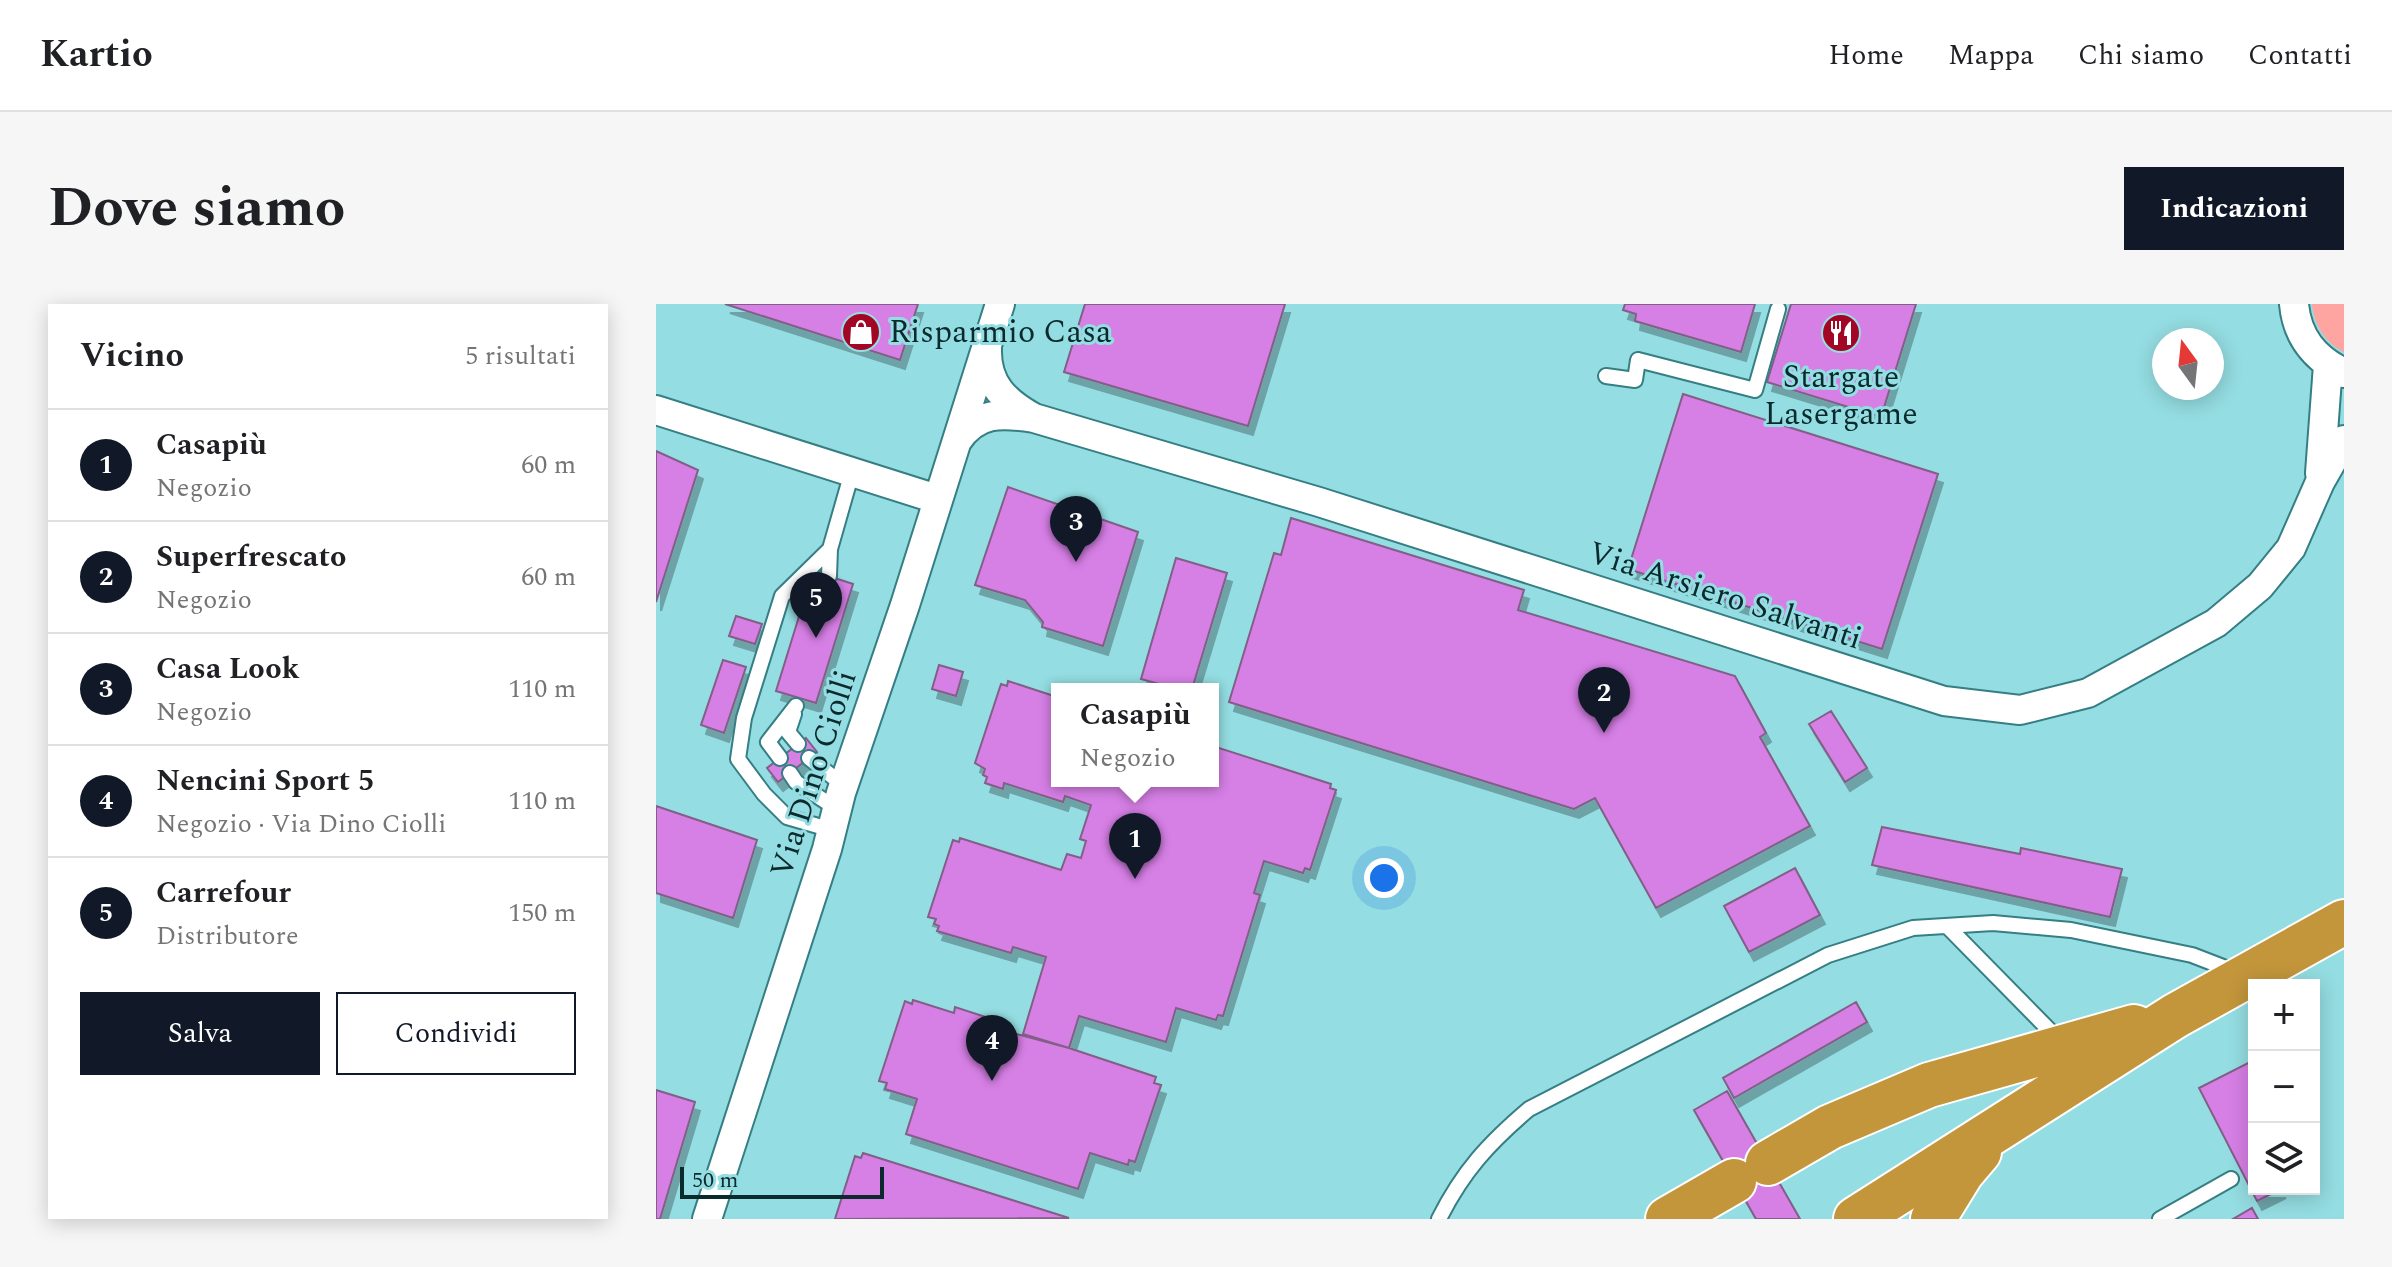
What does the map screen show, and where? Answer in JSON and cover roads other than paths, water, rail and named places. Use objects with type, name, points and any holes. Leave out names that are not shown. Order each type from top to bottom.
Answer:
[{"type":"highway","points":[[1856,1219],[2175,1016],[2338,927]]},
{"type":"highway","points":[[1668,1219],[1830,1127],[1886,1102],[1929,1085],[2175,1016]]},
{"type":"highway","points":[[1933,1219],[1962,1172],[1994,1133]]},
{"type":"street","name":"Via Dino Ciolli","points":[[707,1219],[1000,304]]},
{"type":"street","points":[[2268,304],[2295,311],[2302,337],[2313,352],[2336,369]]},
{"type":"street","name":"Via Arsiero Salvanti","points":[[987,345],[987,364],[995,387],[1034,418]]},
{"type":"street","name":"Via Arsiero Salvanti","points":[[2320,482],[2336,369]]},
{"type":"street","points":[[656,410],[937,499]]},
{"type":"street","name":"Via Arsiero Salvanti","points":[[955,445],[972,422],[984,416],[1002,414],[1034,418],[1348,511],[1944,701],[2020,710],[2088,693],[2216,623],[2260,586],[2291,548],[2320,482],[2344,440]]},
{"type":"lane","points":[[1606,376],[1635,380],[1638,360],[1755,390],[1778,309]]},
{"type":"lane","points":[[829,576],[830,549],[852,472]]},
{"type":"lane","points":[[830,549],[782,596],[744,718],[738,759],[764,794],[787,817],[837,808]]},
{"type":"lane","points":[[780,758],[768,742],[797,702],[788,732],[798,744]]},
{"type":"lane","points":[[809,758],[837,808]]},
{"type":"lane","points":[[790,773],[796,782],[837,808]]},
{"type":"lane","points":[[1439,1219],[1454,1190],[1489,1143],[1529,1109],[1828,955],[1913,928],[1993,923],[2071,930],[2192,955],[2247,976]]},
{"type":"lane","points":[[1947,926],[2065,1046]]},
{"type":"lane","points":[[2160,1219],[2231,1179]]},
{"type":"place","name":"Risparmio Casa","points":[[861,332]]},
{"type":"place","name":"Stargate Lasergame","points":[[1841,333]]},
{"type":"place","name":"Casa Look","points":[[1076,562]]},
{"type":"place","name":"Carrefour","points":[[816,638]]},
{"type":"place","name":"Superfrescato","points":[[1604,733]]},
{"type":"place","name":"Casapiù","points":[[1135,879]]},
{"type":"place","name":"Nencini Sport 5","points":[[992,1081]]}]
